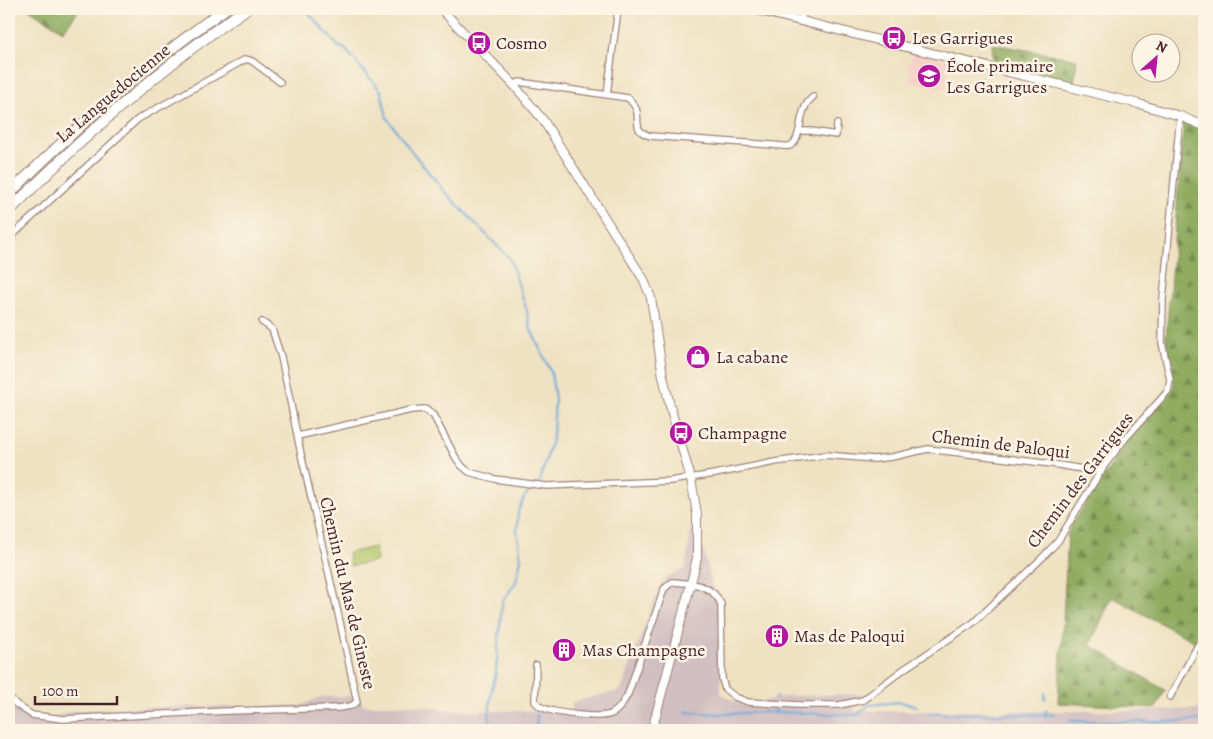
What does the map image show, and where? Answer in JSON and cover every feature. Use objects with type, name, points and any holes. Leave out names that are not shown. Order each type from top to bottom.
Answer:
[{"type":"highway","name":"La Languedocienne","points":[[9,194],[67,137],[118,92],[168,51],[225,9]]},
{"type":"highway","name":"La Languedocienne","points":[[9,211],[62,158],[125,101],[192,48],[246,9]]},
{"type":"street","points":[[441,9],[514,85],[551,131],[577,176],[644,280],[651,298],[663,376],[691,479],[697,514],[698,538],[697,558],[652,730]]},
{"type":"street","points":[[607,94],[618,9]]},
{"type":"street","points":[[752,9],[1180,116],[1204,126]]},
{"type":"street","points":[[801,21],[804,9]]},
{"type":"street","points":[[9,242],[16,232],[138,120],[246,59],[252,61],[280,82]]},
{"type":"street","points":[[514,85],[519,82],[628,98],[637,111],[638,129],[650,136],[790,146],[796,141],[800,131],[802,111],[813,97]]},
{"type":"street","name":"Chemin des Garrigues","points":[[691,583],[708,588],[714,592],[721,604],[722,679],[725,689],[735,697],[748,702],[839,705],[863,700],[904,669],[973,623],[996,603],[1058,541],[1100,472],[1125,439],[1166,396],[1170,387],[1170,377],[1162,343],[1163,309],[1180,116]]},
{"type":"street","points":[[800,131],[836,135],[837,124]]},
{"type":"street","points":[[262,322],[272,329],[282,357],[298,436]]},
{"type":"street","name":"Chemin de Paloqui","points":[[298,436],[411,410],[426,409],[433,415],[462,466],[478,475],[546,486],[691,479],[775,462],[825,455],[874,459],[928,449],[1052,464],[1100,472]]},
{"type":"street","name":"Chemin du Mas de Gineste","points":[[9,698],[17,706],[32,715],[63,719],[338,708],[351,706],[357,702],[298,436]]},
{"type":"street","points":[[536,665],[536,702],[541,707],[597,717],[612,714],[622,704],[628,694],[664,589],[672,582],[691,583]]},
{"type":"street","points":[[1170,697],[1204,634]]},
{"type":"shaded area","name":"École primaire Les Garrigues","points":[[912,52],[950,60],[945,89],[909,81],[912,70],[908,69]]},
{"type":"shaded area","points":[[686,482],[719,612],[721,694],[742,705],[789,696],[862,694],[853,711],[1123,711],[1204,709],[1204,730],[9,730],[9,701],[31,720],[47,719],[72,711],[149,707],[301,706],[319,697],[355,696],[364,705],[413,705],[464,711],[571,711],[572,702],[621,690],[659,587],[668,576],[685,569],[692,523]]},
{"type":"green space","points":[[29,9],[80,9],[63,31]]},
{"type":"green space","points":[[992,44],[1077,59],[1074,83],[993,62]]},
{"type":"green space","points":[[1184,120],[1204,132],[1204,628],[1197,643],[1112,597],[1090,645],[1165,690],[1156,708],[1058,703],[1068,534],[1071,525],[1123,448],[1174,387],[1166,338]]},
{"type":"green space","points":[[375,547],[377,561],[350,566],[348,553]]},
{"type":"waterway","points":[[305,9],[338,46],[345,49],[381,91],[387,118],[443,190],[510,259],[527,311],[531,330],[551,372],[555,399],[553,436],[539,484]]},
{"type":"waterway","points":[[491,730],[489,715],[496,672],[502,602],[516,582],[521,559],[517,531],[518,511],[525,496],[536,487]]},
{"type":"waterway","points":[[1045,693],[1045,699]]},
{"type":"waterway","points":[[686,712],[718,714],[776,712],[857,715],[869,705],[899,702],[917,706]]},
{"type":"waterway","points":[[775,714],[776,709]]},
{"type":"waterway","points":[[1045,717],[1046,709]]},
{"type":"waterway","points":[[929,713],[1054,715]]},
{"type":"waterway","points":[[536,730],[537,715]]},
{"type":"waterway","points":[[1070,721],[1161,722],[1204,720]]},
{"type":"railway","points":[[1194,730],[1204,730]]},
{"type":"place","name":"Les Garrigues","points":[[894,38]]},
{"type":"place","name":"Cosmo","points":[[479,43]]},
{"type":"place","name":"École primaire Les Garrigues","points":[[929,76]]},
{"type":"place","name":"La cabane","points":[[698,357]]},
{"type":"place","name":"Champagne","points":[[681,433]]},
{"type":"place","name":"Mas de Paloqui","points":[[777,636]]},
{"type":"place","name":"Mas Champagne","points":[[564,650]]}]
